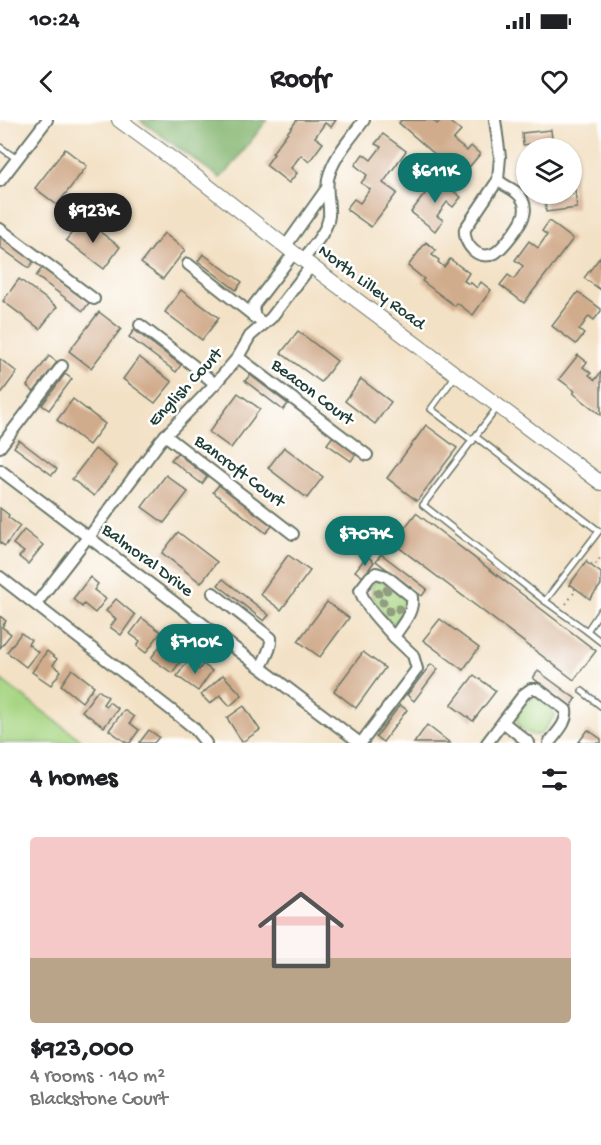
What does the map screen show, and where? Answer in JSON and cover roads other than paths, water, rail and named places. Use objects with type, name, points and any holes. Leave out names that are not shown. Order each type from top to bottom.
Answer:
[{"type":"street","points":[[0,182],[47,120]]},
{"type":"street","name":"North Lilley Road","points":[[119,120],[601,483]]},
{"type":"street","points":[[250,336],[255,316],[254,305],[325,228],[329,216],[328,179],[334,162],[364,120]]},
{"type":"street","points":[[495,120],[500,158],[498,180],[465,229],[464,237],[467,245],[480,254],[494,253],[502,246],[522,220],[525,212],[521,197],[498,180]]},
{"type":"street","points":[[298,256],[327,188]]},
{"type":"street","points":[[0,229],[94,299]]},
{"type":"street","name":"English Court","points":[[36,604],[165,435],[215,384],[238,357],[250,336],[271,318],[298,256]]},
{"type":"street","points":[[188,264],[264,324]]},
{"type":"street","points":[[140,325],[215,384]]},
{"type":"street","name":"Beacon Court","points":[[238,357],[367,454]]},
{"type":"street","points":[[0,447],[62,366]]},
{"type":"street","name":"Bancroft Court","points":[[165,435],[293,534]]},
{"type":"street","name":"Balmoral Drive","points":[[0,470],[87,540],[361,743]]},
{"type":"street","points":[[361,743],[417,669],[413,656],[394,637],[363,600],[360,590],[369,577],[376,573],[386,576],[412,597],[411,611],[394,637]]},
{"type":"street","points":[[0,577],[194,728],[206,743]]},
{"type":"street","points":[[213,593],[271,638],[272,641],[261,667]]},
{"type":"street","points":[[487,743],[524,694],[531,689],[538,689],[566,710],[566,720],[549,743]]},
{"type":"street","points":[[502,722],[529,743]]},
{"type":"lane","points":[[0,147],[17,159]]},
{"type":"lane","points":[[457,374],[431,409],[600,530],[545,601]]},
{"type":"lane","points":[[498,406],[423,505],[601,642]]},
{"type":"lane","points":[[587,631],[601,610]]},
{"type":"lane","points":[[582,691],[601,706]]}]
